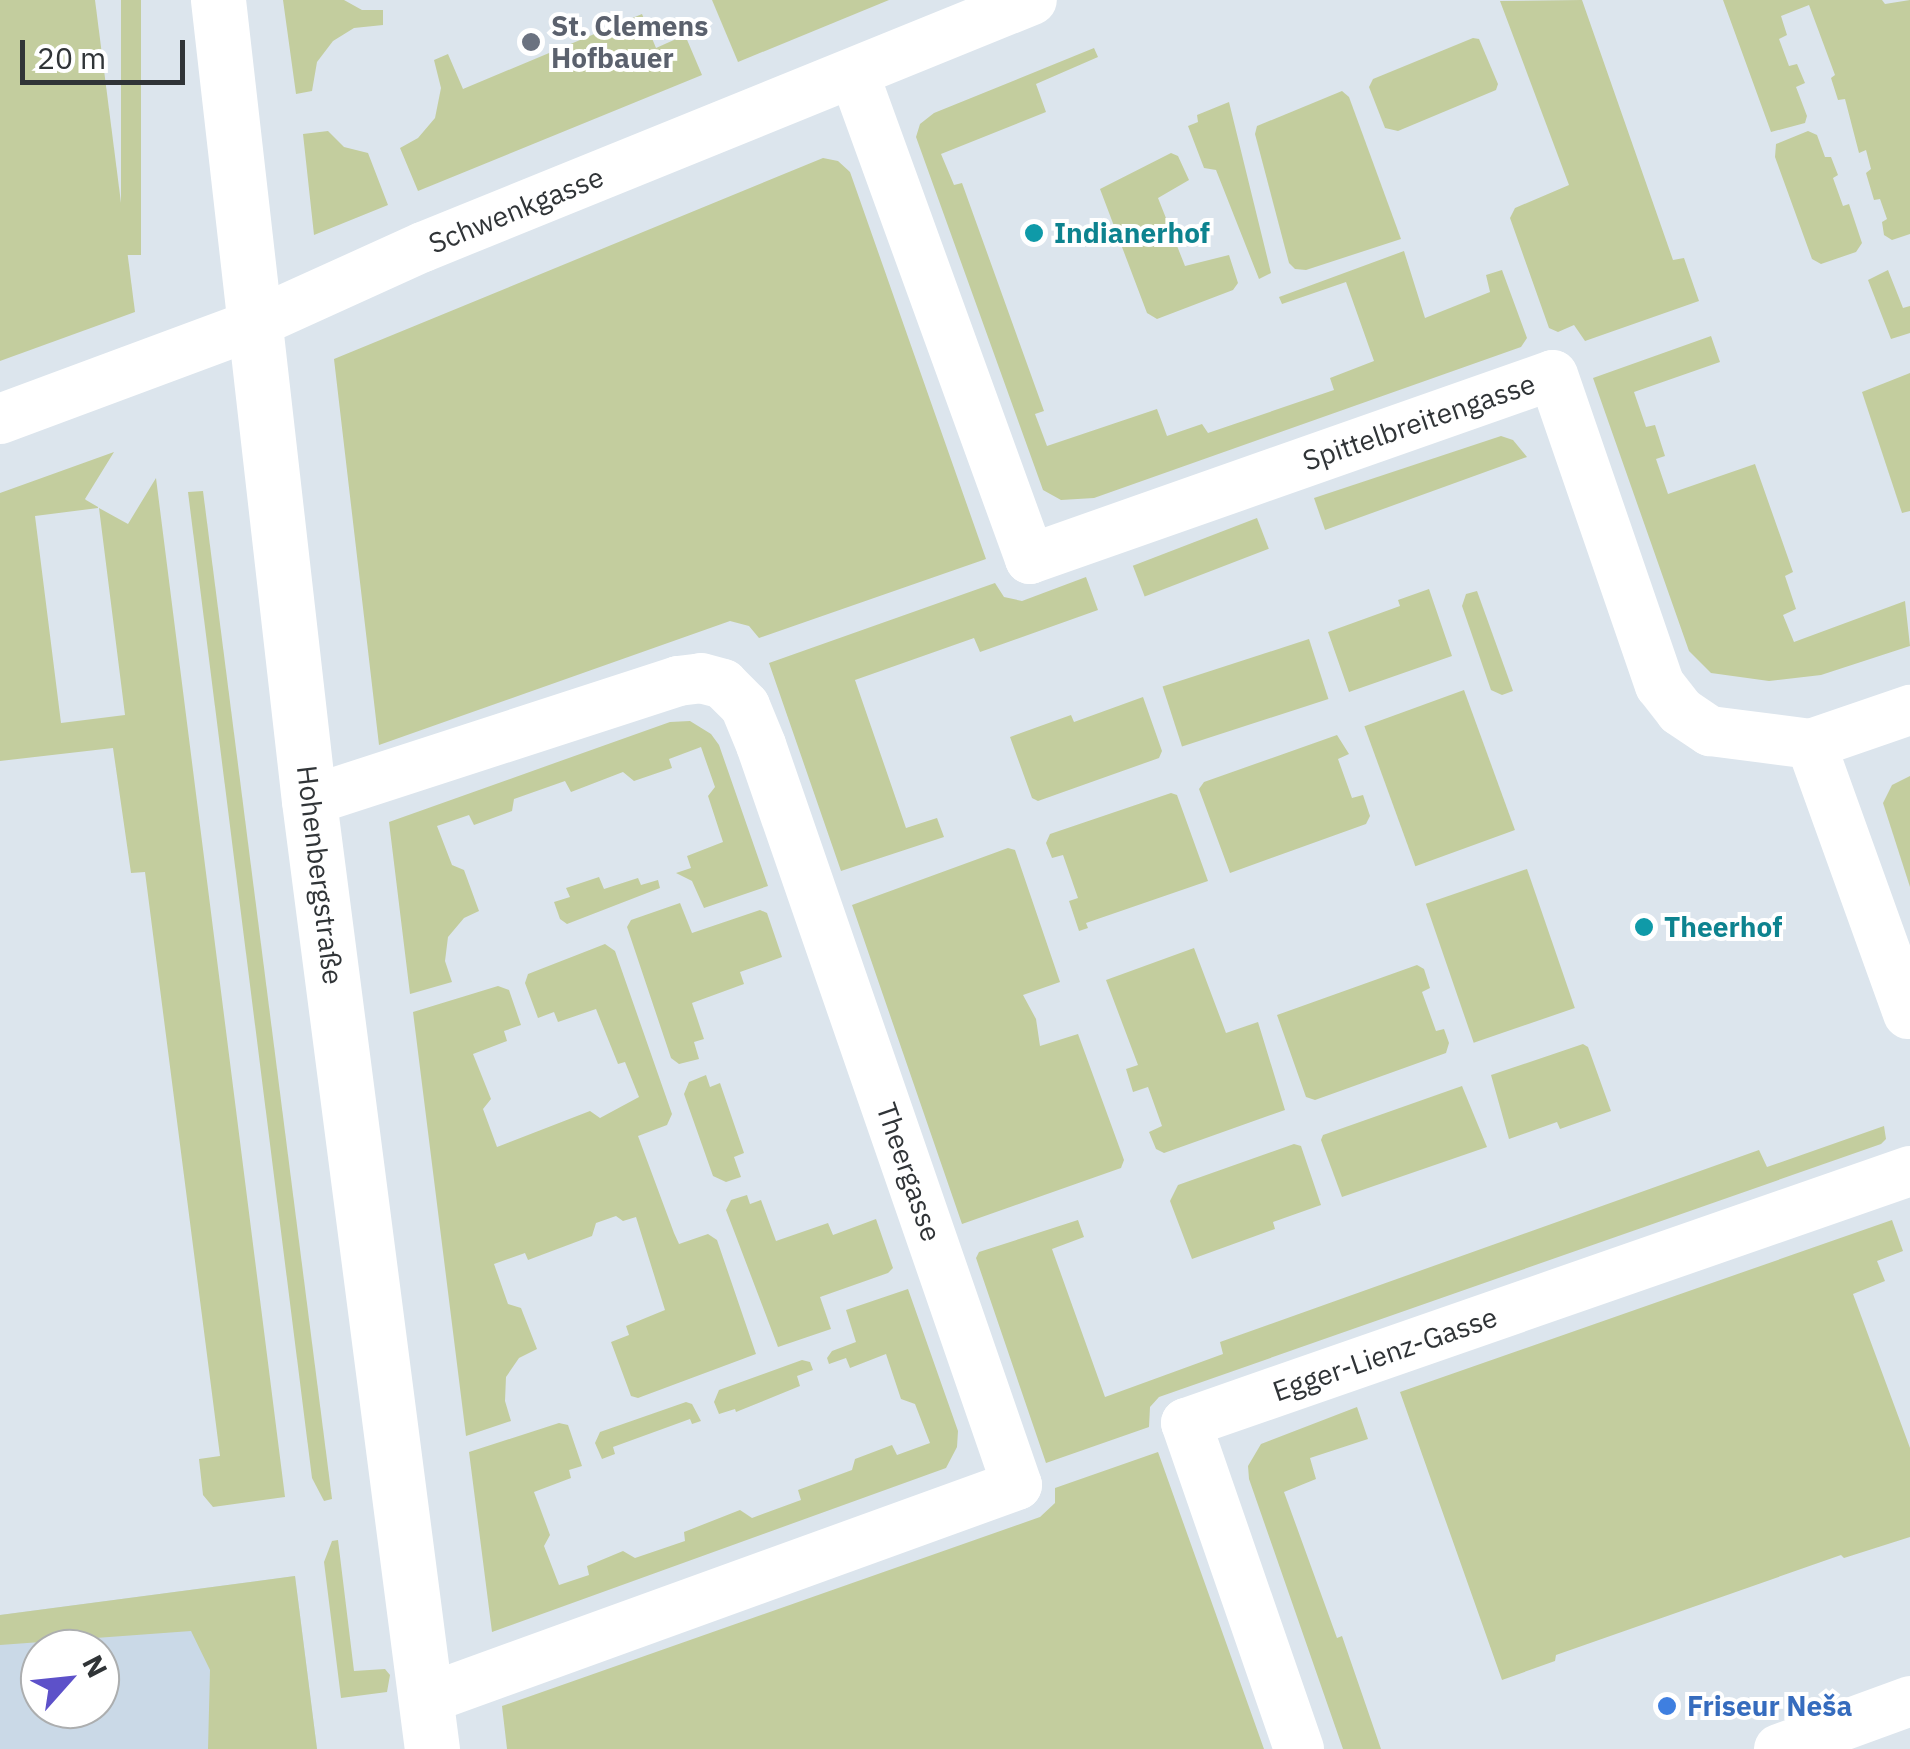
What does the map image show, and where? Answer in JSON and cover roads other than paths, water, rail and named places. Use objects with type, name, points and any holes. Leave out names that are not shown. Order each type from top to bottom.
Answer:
[{"type":"street","name":"Hohenbergstraße","points":[[218,0],[310,802],[430,1724]]},
{"type":"street","name":"Schwenkgasse","points":[[0,420],[257,321],[423,247],[1032,0]]},
{"type":"street","name":"Spittelbreitengasse","points":[[854,74],[1030,558],[1553,375],[1660,685],[1680,711],[1710,730],[1811,744]]},
{"type":"street","name":"Theergasse","points":[[310,802],[678,681],[701,678],[723,684],[745,706],[761,745],[1017,1485],[430,1724]]},
{"type":"street","points":[[1908,1014],[1811,744],[1910,710]]},
{"type":"street","name":"Egger-Lienz-Gasse","points":[[1300,1749],[1186,1423],[1910,1171]]},
{"type":"street","points":[[1778,1749],[1910,1701]]},
{"type":"place","name":"St. Clemens Hofbauer","points":[[531,42]]},
{"type":"place","name":"Indianerhof","points":[[1034,233]]},
{"type":"place","name":"Theerhof","points":[[1644,927]]},
{"type":"place","name":"Friseur Neša","points":[[1667,1706]]}]
